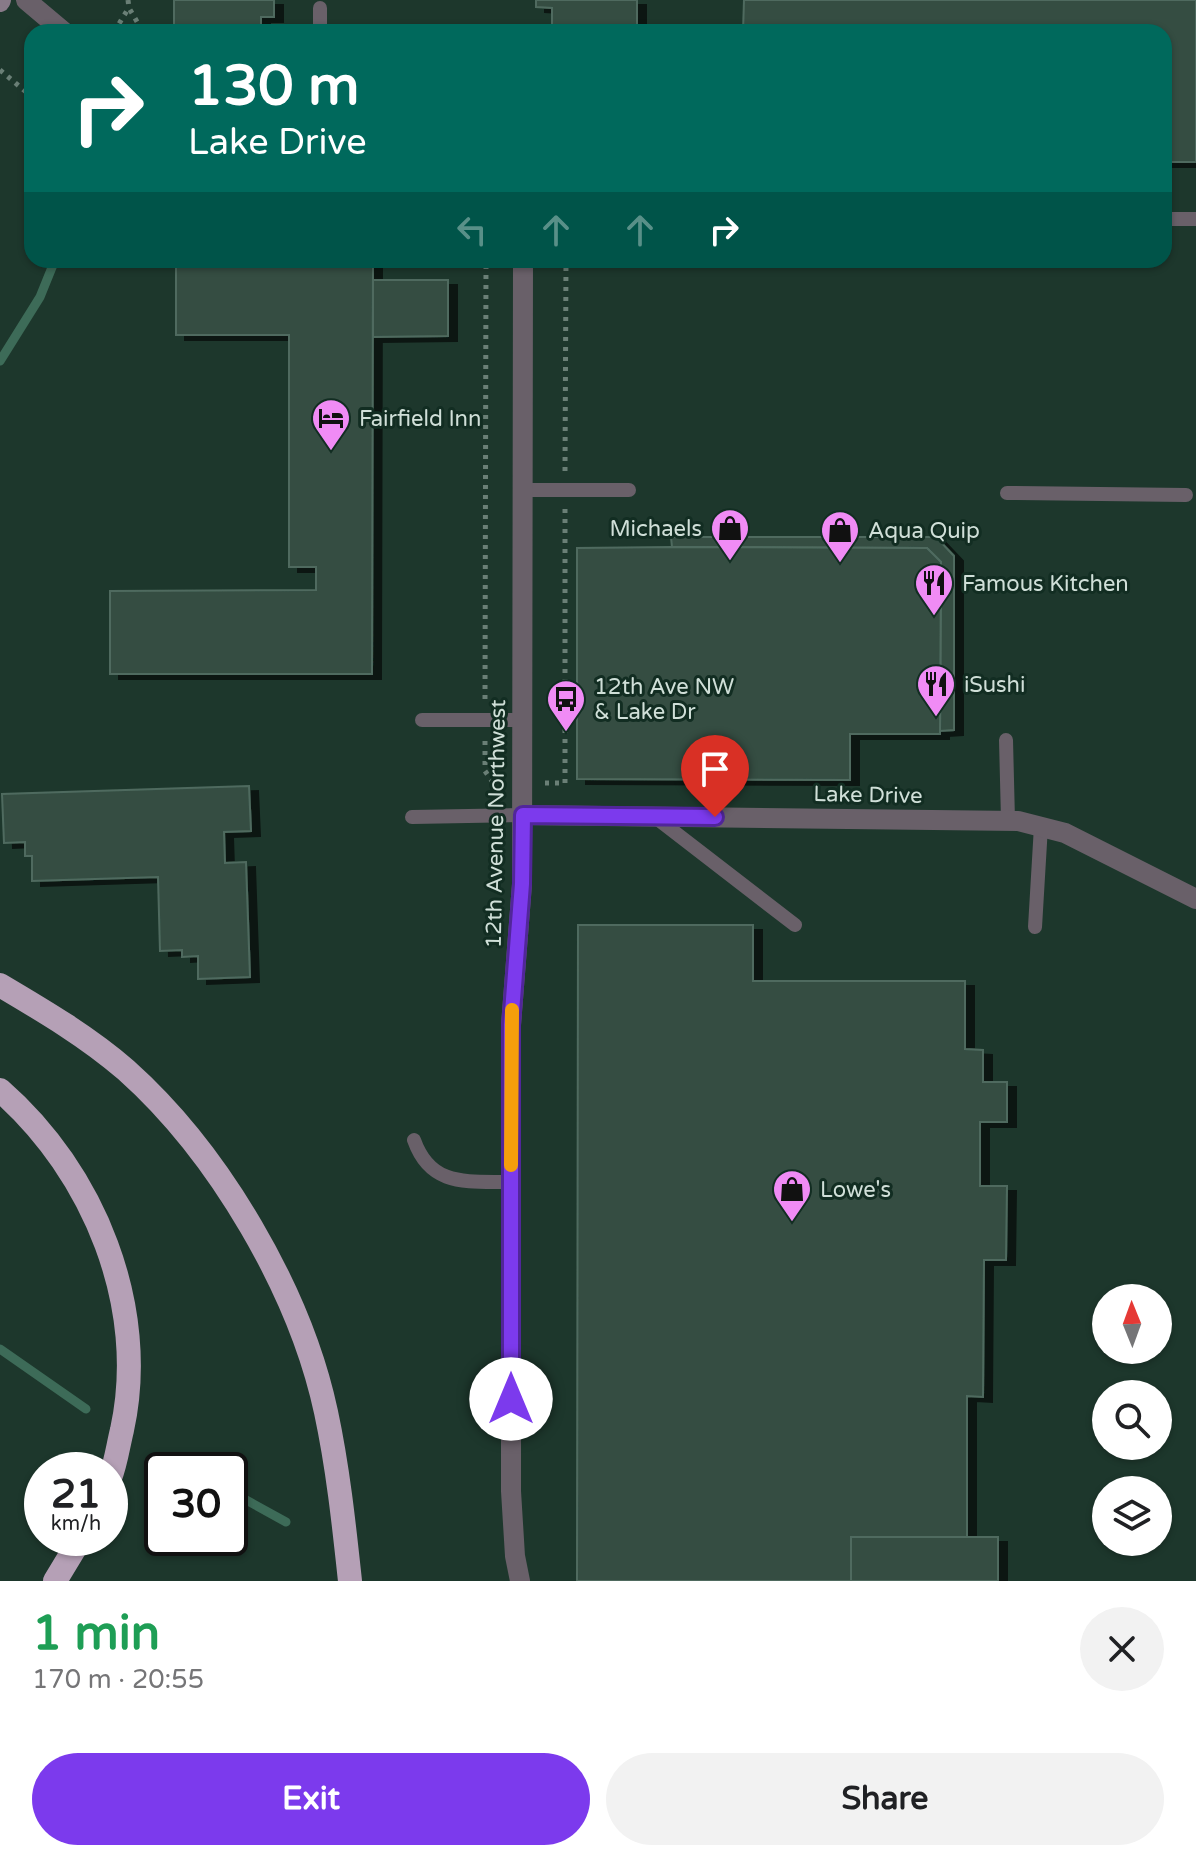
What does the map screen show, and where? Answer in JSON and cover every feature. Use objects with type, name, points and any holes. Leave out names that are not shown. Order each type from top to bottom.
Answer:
[{"type":"highway","points":[[0,985],[84,1037],[126,1071],[168,1113],[225,1184],[267,1257],[304,1338],[325,1410],[340,1495],[350,1581]]},
{"type":"highway","points":[[0,1090],[17,1104],[52,1145],[81,1189],[109,1253],[125,1304],[130,1353],[126,1408],[116,1452]]},
{"type":"highway","points":[[55,1581],[70,1556]]},
{"type":"street","points":[[26,0],[54,24]]},
{"type":"street","name":"12th Avenue Northwest","points":[[520,1581],[515,1556],[511,1491],[511,1025],[522,884],[523,268]]},
{"type":"street","name":"Lake Drive","points":[[523,815],[1008,820],[1065,833],[1196,899]]},
{"type":"lane","points":[[320,8],[320,24]]},
{"type":"lane","points":[[1172,219],[1196,219]]},
{"type":"lane","points":[[523,490],[629,490]]},
{"type":"lane","points":[[1007,493],[1186,495]]},
{"type":"lane","points":[[422,720],[523,720]]},
{"type":"lane","points":[[1006,740],[1008,820]]},
{"type":"lane","points":[[412,817],[523,815]]},
{"type":"lane","points":[[655,816],[795,925]]},
{"type":"lane","points":[[1035,927],[1041,826]]},
{"type":"lane","points":[[414,1140],[420,1157],[431,1171],[440,1175],[466,1180],[511,1182]]},
{"type":"path","points":[[128,0],[138,24]]},
{"type":"path","points":[[119,24],[129,8]]},
{"type":"path","points":[[0,70],[24,90]]},
{"type":"path","points":[[486,268],[485,771],[492,781],[498,783]]},
{"type":"path","points":[[565,783],[566,268]]},
{"type":"building","points":[[174,0],[274,0],[274,17],[261,17],[261,24],[174,24]]},
{"type":"building","points":[[536,0],[637,0],[637,24],[552,24],[552,8],[536,7]]},
{"type":"building","points":[[744,0],[1196,0],[1196,162],[1172,162],[1172,24],[743,24]]},
{"type":"building","name":"Fairfield Inn","points":[[176,268],[373,268],[372,674],[110,674],[110,591],[316,590],[316,567],[289,567],[289,335],[176,335]]},
{"type":"building","points":[[373,280],[448,280],[448,336],[373,337]]},
{"type":"building","points":[[671,537],[936,537],[954,556],[954,730],[940,731],[941,562],[927,548],[672,547]]},
{"type":"building","points":[[577,548],[927,548],[941,562],[940,734],[850,734],[850,780],[577,779]]},
{"type":"building","points":[[249,786],[251,831],[224,832],[225,863],[246,862],[250,977],[198,979],[198,956],[182,957],[182,950],[160,951],[158,877],[32,881],[32,856],[25,856],[25,842],[4,843],[2,794]]},
{"type":"building","name":"Lowe's","points":[[578,925],[753,925],[753,981],[965,981],[965,1049],[983,1050],[983,1082],[1007,1082],[1007,1122],[980,1122],[980,1186],[1007,1186],[1006,1260],[984,1260],[983,1397],[967,1396],[967,1537],[851,1537],[851,1581],[577,1581]]},
{"type":"building","points":[[851,1537],[998,1537],[998,1581],[851,1581]]},
{"type":"waterway","points":[[0,361],[40,297],[52,268]]},
{"type":"waterway","points":[[0,1349],[86,1409]]},
{"type":"waterway","points":[[248,1501],[286,1522]]},
{"type":"slow traffic","points":[[511,1165],[512,1010]]},
{"type":"place","name":"Fairfield Inn","points":[[331,452]]},
{"type":"place","name":"Michaels","points":[[730,562]]},
{"type":"place","name":"Aqua Quip","points":[[840,564]]},
{"type":"place","name":"Famous Kitchen","points":[[934,617]]},
{"type":"place","name":"iSushi","points":[[936,718]]},
{"type":"place","name":"12th Ave NW & Lake Dr","points":[[566,733]]},
{"type":"place","name":"Lowe's","points":[[792,1223]]},
{"type":"route","points":[[511,1399],[511,1025],[522,884],[523,815],[715,817]]}]
